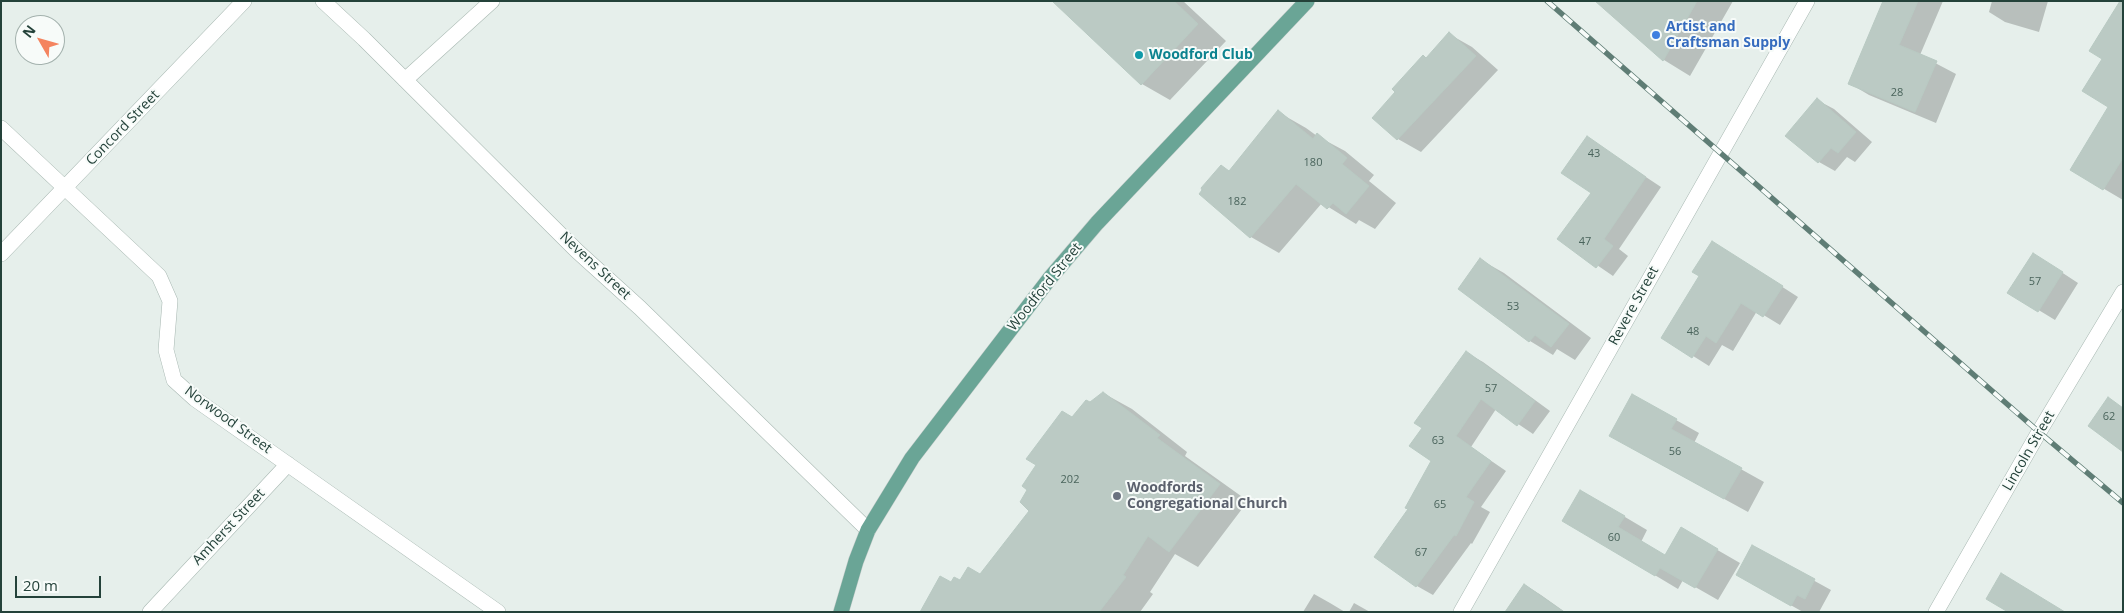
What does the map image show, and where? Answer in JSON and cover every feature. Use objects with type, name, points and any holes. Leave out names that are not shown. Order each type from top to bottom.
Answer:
[{"type":"main road","name":"Woodford Street","points":[[841,612],[856,561],[868,530],[912,458],[1050,278],[1108,211],[1308,1]]},
{"type":"street","name":"Concord Street","points":[[1,254],[244,1]]},
{"type":"street","name":"Nevens Street","points":[[323,1],[577,251],[640,308],[868,530]]},
{"type":"street","points":[[405,80],[492,1]]},
{"type":"street","name":"Revere Street","points":[[1462,612],[1807,1]]},
{"type":"street","name":"Norwood Street","points":[[1,128],[159,276],[170,301],[166,350],[174,380],[195,399],[498,612]]},
{"type":"street","name":"Lincoln Street","points":[[1936,612],[2039,432],[2123,292]]},
{"type":"street","name":"Amherst Street","points":[[150,612],[288,464]]},
{"type":"building","name":"Woodford Club","points":[[1052,1],[1174,1],[1198,24],[1141,85]]},
{"type":"building","name":"Artist and Craftsman Supply","points":[[1595,1],[1697,1],[1663,61]]},
{"type":"building","points":[[1883,1],[1918,1],[1899,45],[1937,61],[1915,112],[1848,84]]},
{"type":"building","points":[[2120,1],[2123,1],[2123,158],[2103,190],[2070,170],[2108,107],[2082,91],[2102,59],[2089,51]]},
{"type":"building","points":[[1449,32],[1476,56],[1397,140],[1372,118],[1395,92],[1392,89],[1423,55],[1426,58]]},
{"type":"building","points":[[1817,98],[1856,132],[1838,153],[1831,148],[1818,163],[1785,136]]},
{"type":"building","points":[[1278,110],[1313,139],[1317,133],[1347,158],[1342,164],[1369,186],[1346,214],[1333,203],[1327,209],[1296,184],[1250,238],[1199,194],[1202,190],[1201,188],[1221,165],[1229,171]]},
{"type":"building","points":[[1587,136],[1646,177],[1604,239],[1613,246],[1596,268],[1557,239],[1591,193],[1561,173]]},
{"type":"building","points":[[1712,241],[1783,286],[1763,317],[1741,303],[1716,343],[1706,336],[1692,358],[1661,338],[1699,276],[1692,272]]},
{"type":"building","points":[[2033,253],[2063,272],[2038,312],[2007,293]]},
{"type":"building","points":[[1480,258],[1569,324],[1551,347],[1535,335],[1529,342],[1458,289]]},
{"type":"building","points":[[1466,351],[1535,401],[1517,426],[1481,399],[1456,436],[1491,461],[1466,497],[1474,502],[1456,536],[1454,535],[1416,587],[1374,557],[1408,509],[1405,508],[1431,461],[1409,446],[1422,428],[1414,423]]},
{"type":"building","name":"Woodfords Congregational Church","points":[[1103,392],[1160,435],[1157,438],[1220,484],[1169,552],[1148,536],[1123,575],[1126,577],[1099,612],[920,612],[940,576],[951,582],[954,577],[960,580],[968,567],[980,574],[1029,511],[1020,502],[1027,490],[1022,486],[1036,465],[1026,459],[1062,411],[1072,417],[1086,400],[1090,402]]},
{"type":"building","points":[[1632,394],[1677,419],[1671,429],[1742,468],[1724,499],[1609,436]]},
{"type":"building","points":[[2108,397],[2123,408],[2123,452],[2088,426]]},
{"type":"building","points":[[1580,490],[1625,516],[1618,527],[1665,555],[1681,527],[1718,549],[1695,588],[1660,568],[1655,576],[1562,521]]},
{"type":"building","points":[[1752,545],[1815,579],[1805,599],[1797,595],[1791,606],[1736,575]]},
{"type":"building","points":[[2001,573],[2065,612],[2008,612],[1986,599]]},
{"type":"building","points":[[1524,584],[1564,612],[1505,612]]},
{"type":"railway","points":[[1547,1],[2039,432],[2123,503]]},
{"type":"place","name":"Artist and Craftsman Supply","points":[[1656,35]]},
{"type":"place","name":"Woodford Club","points":[[1139,55]]},
{"type":"place","name":"Woodfords Congregational Church","points":[[1117,496]]}]
